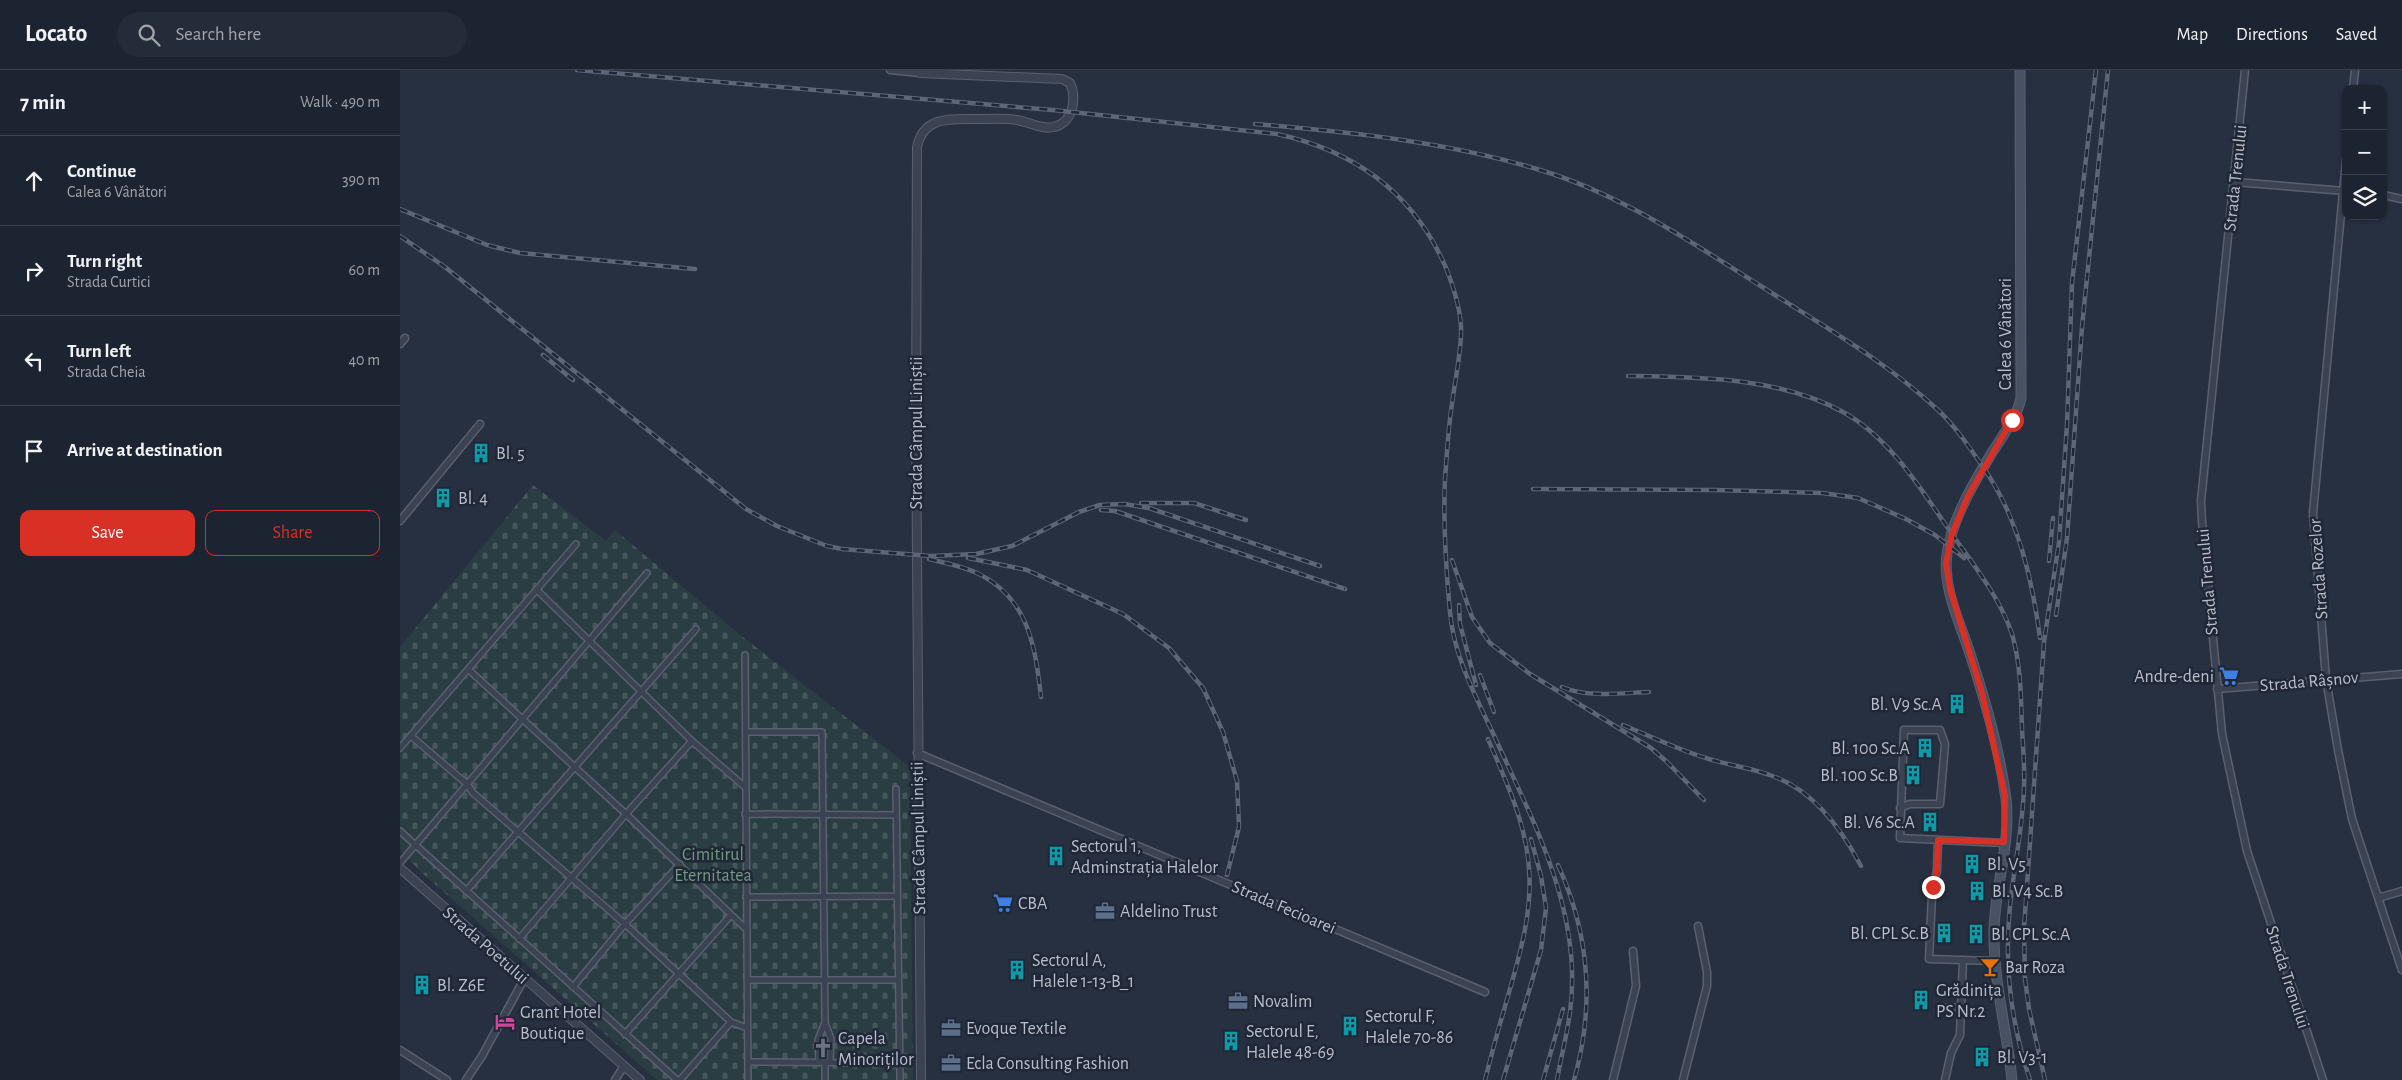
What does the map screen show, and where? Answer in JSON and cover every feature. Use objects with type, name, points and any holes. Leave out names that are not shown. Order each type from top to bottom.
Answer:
[{"type":"main road","name":"Calea 6 Vânători","points":[[2012,1080],[1994,961],[1995,917],[2004,842],[2005,796],[1980,685],[1950,589],[1946,563],[1952,534],[1968,496],[2012,420],[2021,398],[2020,70]]},
{"type":"street","points":[[890,70],[920,72]]},
{"type":"street","name":"Strada Trenului","points":[[2245,70],[2202,501],[2217,688],[2224,744],[2247,851],[2323,1080]]},
{"type":"street","points":[[2353,85],[2355,70]]},
{"type":"street","name":"Strada Câmpul Liniștii","points":[[920,72],[1062,79],[1070,83],[1073,95],[1072,108],[1067,120],[1058,126],[1046,128],[1015,120],[945,120],[928,127],[918,140],[915,256],[921,1080]]},
{"type":"street","points":[[2235,182],[2342,191]]},
{"type":"street","points":[[2387,196],[2402,200]]},
{"type":"street","name":"Strada Rozelor","points":[[2342,211],[2313,501],[2326,679],[2331,715],[2352,819],[2402,970]]},
{"type":"street","points":[[400,521],[480,424]]},
{"type":"street","points":[[400,748],[576,544]]},
{"type":"street","points":[[400,862],[647,573]]},
{"type":"street","points":[[537,590],[692,741],[745,787]]},
{"type":"street","points":[[466,891],[696,629]]},
{"type":"street","points":[[745,655],[748,1080]]},
{"type":"street","points":[[469,670],[680,864],[746,929]]},
{"type":"street","name":"Strada Râșnov","points":[[2217,688],[2402,674]]},
{"type":"street","points":[[1900,808],[1910,804],[1940,804],[1945,744],[1940,730],[1904,730],[1900,808],[1900,838],[2004,842]]},
{"type":"street","points":[[746,732],[822,732],[825,1022],[831,1039],[825,1062],[825,1080]]},
{"type":"street","points":[[411,736],[625,924],[731,1022],[747,1028]]},
{"type":"street","points":[[519,938],[692,741]]},
{"type":"street","name":"Strada Fecioarei","points":[[918,753],[1485,992]]},
{"type":"street","points":[[896,789],[900,1080]]},
{"type":"street","points":[[746,814],[896,815]]},
{"type":"street","points":[[400,831],[413,845],[679,1080],[731,1022]]},
{"type":"street","points":[[1938,840],[1937,870],[1932,895],[1929,958],[1994,961]]},
{"type":"street","points":[[573,987],[625,924],[680,864]]},
{"type":"street","name":"Strada Poetului","points":[[400,868],[640,1080]]},
{"type":"street","points":[[2378,898],[2402,891]]},
{"type":"street","points":[[746,897],[824,898],[897,896]]},
{"type":"street","points":[[625,1034],[731,915]]},
{"type":"street","points":[[1683,1080],[1707,986],[1707,972],[1698,926]]},
{"type":"street","points":[[1613,1080],[1636,986],[1633,951]]},
{"type":"street","points":[[1946,1080],[1950,1053],[1960,1036],[1963,960]]},
{"type":"street","points":[[466,1080],[482,1056],[524,979]]},
{"type":"street","points":[[747,980],[898,980]]},
{"type":"street","points":[[1942,1007],[1961,1008]]},
{"type":"street","points":[[825,1022],[818,1040],[825,1062]]},
{"type":"street","points":[[400,1050],[447,1080]]},
{"type":"street","points":[[748,1062],[900,1063]]},
{"type":"street","points":[[615,1080],[624,1066]]},
{"type":"green space","name":"Cimitirul Eternitatea","points":[[533,485],[606,541],[615,530],[739,634],[910,767],[913,1080],[657,1080],[420,871],[400,850],[400,647]]},
{"type":"railway","points":[[577,70],[1053,110],[1277,134],[1332,152],[1356,164],[1379,179],[1399,197],[1433,241],[1446,268],[1459,309],[1461,327],[1459,361],[1450,423],[1444,495],[1445,546],[1452,629],[1456,646],[1475,695],[1541,839],[1563,906],[1570,941],[1572,976],[1570,1012],[1557,1080]]},
{"type":"railway","points":[[2045,1080],[2029,1009],[2025,979],[2024,928],[2044,642],[2059,542],[2067,425],[2072,283],[2096,70]]},
{"type":"railway","points":[[2056,615],[2067,538],[2082,327],[2108,70]]},
{"type":"railway","points":[[1255,124],[1363,135],[1435,145],[1505,160],[1571,180],[1628,206],[1656,222],[1854,345],[1898,376],[1939,411],[1957,430],[1983,467],[2006,506],[2022,549],[2033,593],[2040,638]]},
{"type":"railway","points":[[400,209],[487,245],[520,253],[695,269]]},
{"type":"railway","points":[[400,236],[445,267],[746,509],[777,526],[827,546],[842,549],[931,556],[976,554],[1012,546],[1079,512],[1100,505],[1124,504],[1149,508],[1320,566]]},
{"type":"railway","points":[[543,355],[573,380]]},
{"type":"railway","points":[[1628,376],[1683,377],[1766,385],[1818,400],[1843,412],[1878,438],[1908,471],[1996,598],[2012,634],[2020,681],[2024,787],[2010,906],[2008,950],[2014,1016],[2023,1059],[2030,1080]]},
{"type":"railway","points":[[1533,489],[1714,490],[1822,493],[1858,498],[1906,519],[1935,535],[1964,558]]},
{"type":"railway","points":[[1141,503],[1194,503],[1246,520]]},
{"type":"railway","points":[[1101,510],[1115,511],[1345,589]]},
{"type":"railway","points":[[2049,561],[2053,518]]},
{"type":"railway","points":[[968,558],[1027,570],[1123,614],[1169,648],[1203,688],[1223,732],[1237,781],[1239,827],[1227,875]]},
{"type":"railway","points":[[929,559],[977,573],[994,583],[1008,596],[1019,610],[1032,642],[1041,697]]},
{"type":"railway","points":[[1452,560],[1472,617],[1490,643],[1530,674],[1651,748],[1704,800]]},
{"type":"railway","points":[[1459,605],[1460,624],[1476,685]]},
{"type":"railway","points":[[1480,675],[1494,712]]},
{"type":"railway","points":[[1562,687],[1594,694],[1649,692]]},
{"type":"railway","points":[[1623,725],[1698,755],[1759,771],[1803,792],[1815,802],[1836,826],[1861,866]]},
{"type":"railway","points":[[1485,1080],[1524,935],[1530,878],[1526,842],[1522,827],[1488,739]]},
{"type":"railway","points":[[1503,1080],[1541,950],[1546,908],[1541,876],[1531,839]]},
{"type":"railway","points":[[1558,865],[1569,891],[1577,918],[1583,944],[1586,971],[1585,1025],[1574,1080]]},
{"type":"railway","points":[[1543,1080],[1563,1009]]},
{"type":"place","name":"Bl. 5","points":[[481,453]]},
{"type":"place","name":"Bl. 4","points":[[443,498]]},
{"type":"place","name":"Andre-deni","points":[[2229,676]]},
{"type":"place","name":"Bl. V9 Sc.A","points":[[1957,704]]},
{"type":"place","name":"Bl. 100 Sc.A","points":[[1925,748]]},
{"type":"place","name":"Bl. 100 Sc.B","points":[[1913,775]]},
{"type":"place","name":"Bl. V6 Sc.A","points":[[1930,822]]},
{"type":"place","name":"Sectorul 1, Adminstrația Halelor","points":[[1056,856]]},
{"type":"place","name":"Bl. V5","points":[[1972,864]]},
{"type":"place","name":"Bl. V4 Sc.B","points":[[1977,891]]},
{"type":"place","name":"CBA","points":[[1003,903]]},
{"type":"place","name":"Aldelino Trust","points":[[1105,911]]},
{"type":"place","name":"Bl. CPL Sc.B","points":[[1944,933]]},
{"type":"place","name":"Bl. CPL Sc.A","points":[[1976,934]]},
{"type":"place","name":"Bar Roza","points":[[1990,967]]},
{"type":"place","name":"Sectorul A, Halele 1-13-B_1","points":[[1017,970]]},
{"type":"place","name":"Bl. Z6E","points":[[422,985]]},
{"type":"place","name":"Grădinița PS Nr.2","points":[[1921,1000]]},
{"type":"place","name":"Novalim","points":[[1238,1001]]},
{"type":"place","name":"Grant Hotel Boutique","points":[[505,1022]]},
{"type":"place","name":"Sectorul F, Halele 70-86","points":[[1350,1026]]},
{"type":"place","name":"Evoque Textile","points":[[951,1028]]},
{"type":"place","name":"Sectorul E, Halele 48-69","points":[[1231,1041]]},
{"type":"place","name":"Capela Minoriților","points":[[823,1048]]},
{"type":"place","name":"Bl. V3-1","points":[[1982,1057]]},
{"type":"place","name":"Ecla Consulting Fashion","points":[[951,1063]]},
{"type":"route","points":[[1933,887],[1937,870],[1938,840],[2004,842],[2007,808],[2005,796],[1982,693],[1947,579],[1946,563],[1952,534],[1968,496],[2012,420]]}]
